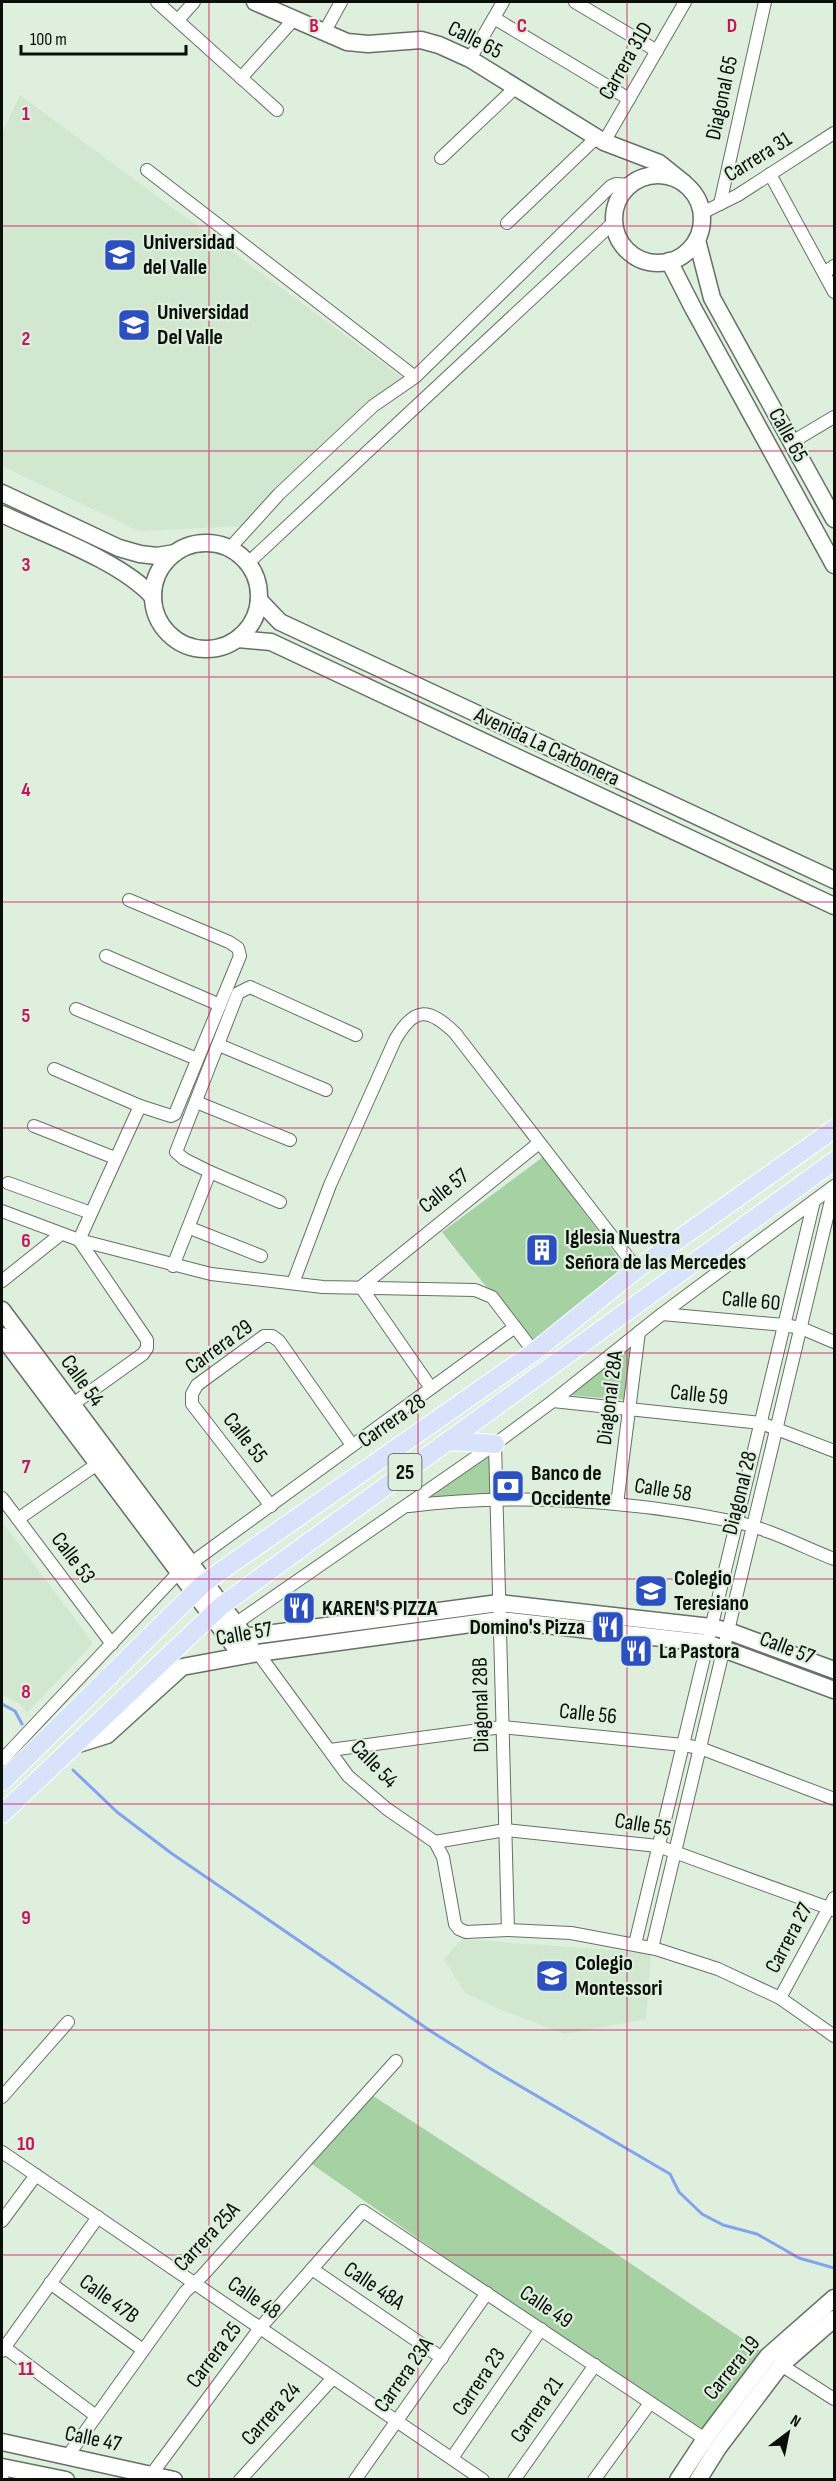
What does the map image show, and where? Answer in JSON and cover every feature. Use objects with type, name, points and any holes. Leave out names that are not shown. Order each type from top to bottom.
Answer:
[{"type":"main road","name":"Carrera 28","points":[[2,1782],[199,1587],[534,1352],[638,1269],[834,1129]]},
{"type":"main road","name":"25","points":[[2,1814],[216,1610],[834,1161]]},
{"type":"main road","points":[[448,1441],[495,1444]]},
{"type":"street","points":[[156,2],[277,110]]},
{"type":"street","points":[[178,20],[194,2]]},
{"type":"street","name":"Calle 65","points":[[255,2],[347,42],[368,44],[421,40],[439,45],[470,59],[600,140],[628,153],[659,163],[684,183]]},
{"type":"street","points":[[325,31],[341,2]]},
{"type":"street","points":[[470,59],[504,2]]},
{"type":"street","points":[[575,2],[657,51]]},
{"type":"street","name":"Diagonal 65","points":[[720,204],[765,2]]},
{"type":"street","name":"Carrera 31D","points":[[507,223],[600,140],[657,51],[680,3]]},
{"type":"street","points":[[241,78],[295,18]]},
{"type":"street","points":[[494,18],[628,99]]},
{"type":"street","points":[[441,158],[515,88]]},
{"type":"street","name":"Carrera 31","points":[[702,213],[834,134]]},
{"type":"street","points":[[628,153],[634,182]]},
{"type":"street","points":[[147,170],[415,376]]},
{"type":"street","points":[[770,174],[829,270],[834,292]]},
{"type":"street","points":[[229,549],[279,494],[373,406],[415,376],[611,186],[656,175],[675,178],[684,183],[696,196],[702,213],[697,240],[686,253],[669,261],[651,262],[634,255],[622,243],[615,221],[618,201],[634,182]]},
{"type":"street","points":[[247,564],[615,221]]},
{"type":"street","name":"Calle 65","points":[[697,240],[712,298],[834,519]]},
{"type":"street","name":"Calle 65","points":[[669,261],[834,565]]},
{"type":"street","points":[[792,441],[834,417]]},
{"type":"street","points":[[2,493],[118,548],[140,554],[158,556],[207,543],[229,549],[247,564],[258,585],[259,600],[255,618],[238,639],[225,646],[211,649],[197,648],[183,644],[161,625],[155,611],[153,597],[158,573],[175,553]]},
{"type":"street","points":[[2,514],[113,566],[143,586],[153,597]]},
{"type":"street","name":"Avenida La Carbonera","points":[[259,600],[280,622],[834,880]]},
{"type":"street","name":"Avenida La Carbonera","points":[[238,639],[271,642],[834,906]]},
{"type":"street","points":[[54,1069],[140,1106],[162,1114],[171,1116],[175,1114],[240,956],[238,948],[129,900]]},
{"type":"street","points":[[106,956],[220,1005]]},
{"type":"street","points":[[280,1202],[210,1172],[184,1159],[176,1152],[238,993],[250,987],[356,1035]]},
{"type":"street","points":[[76,1009],[197,1059]]},
{"type":"street","points":[[293,1283],[344,1154],[395,1040],[405,1023],[413,1016],[429,1014],[443,1022],[454,1033],[638,1269]]},
{"type":"street","points":[[219,1045],[326,1090]]},
{"type":"street","points":[[196,1102],[290,1140]]},
{"type":"street","points":[[79,1240],[140,1106]]},
{"type":"street","points":[[34,1126],[115,1158]]},
{"type":"street","name":"Calle 57","points":[[361,1287],[539,1143]]},
{"type":"street","points":[[173,1266],[190,1228],[210,1172]]},
{"type":"street","points":[[8,1183],[91,1213]]},
{"type":"street","points":[[236,1633],[553,1401],[662,1314],[834,1187]]},
{"type":"street","name":"Diagonal 28","points":[[652,1948],[834,1187]]},
{"type":"street","name":"Diagonal 28","points":[[635,1944],[814,1201]]},
{"type":"street","points":[[2,1210],[79,1240],[211,1274],[323,1287],[484,1292],[492,1297],[534,1352]]},
{"type":"street","points":[[190,1228],[261,1257]]},
{"type":"street","points":[[2,1281],[61,1234]]},
{"type":"street","points":[[66,1409],[143,1354],[147,1348],[147,1340],[79,1240]]},
{"type":"street","points":[[361,1287],[431,1388]]},
{"type":"street","name":"Calle 54","points":[[2,1310],[66,1409]]},
{"type":"street","name":"Calle 60","points":[[662,1314],[784,1325],[801,1328],[834,1342]]},
{"type":"street","name":"Carrera 28","points":[[4,1754],[184,1568],[515,1327]]},
{"type":"street","name":"Diagonal 28A","points":[[617,1504],[639,1332]]},
{"type":"street","name":"Calle 54","points":[[2,1336],[66,1409],[184,1568],[236,1633],[250,1655],[330,1750],[348,1776],[387,1809],[435,1842]]},
{"type":"street","name":"Carrera 29","points":[[192,1394],[197,1385],[264,1336],[272,1336],[279,1341],[352,1445]]},
{"type":"street","name":"Calle 55","points":[[192,1394],[192,1404],[271,1506]]},
{"type":"street","name":"Calle 59","points":[[553,1401],[761,1423],[834,1451]]},
{"type":"street","name":"Diagonal 28B","points":[[495,1444],[508,1930]]},
{"type":"street","points":[[18,1519],[104,1459]]},
{"type":"street","name":"Calle 53","points":[[2,1498],[112,1644]]},
{"type":"street","name":"Calle 58","points":[[407,1506],[496,1499],[617,1504],[736,1522],[834,1559]]},
{"type":"street","name":"Calle 57","points":[[73,1745],[107,1735],[182,1667],[499,1611]]},
{"type":"street","name":"Calle 57","points":[[236,1633],[499,1611],[709,1635],[728,1631],[834,1670]]},
{"type":"street","name":"Calle 57","points":[[709,1635],[724,1648],[834,1690]]},
{"type":"street","name":"Calle 56","points":[[330,1750],[502,1727],[700,1748],[834,1800]]},
{"type":"street","name":"Calle 55","points":[[435,1842],[505,1830],[658,1846],[833,1905]]},
{"type":"street","points":[[435,1842],[443,1857],[455,1924],[459,1929],[466,1932],[508,1930],[571,1933],[652,1948],[718,1969],[780,1998],[834,2036]]},
{"type":"street","name":"Carrera 27","points":[[780,1998],[833,1905]]},
{"type":"street","points":[[2,2097],[68,2022]]},
{"type":"street","name":"Carrera 25A","points":[[67,2457],[185,2292],[396,2061]]},
{"type":"street","name":"Calle 48","points":[[2,2152],[452,2458],[464,2474],[483,2480]]},
{"type":"street","points":[[2,2222],[36,2175]]},
{"type":"street","name":"Carrera 25","points":[[151,2475],[260,2328],[363,2211]]},
{"type":"street","name":"Calle 49","points":[[363,2211],[705,2439]]},
{"type":"street","points":[[96,2416],[3,2349],[98,2217]]},
{"type":"street","name":"Calle 48A","points":[[312,2269],[442,2358]]},
{"type":"street","name":"Calle 47B","points":[[50,2283],[144,2350]]},
{"type":"street","name":"Carrera 23A","points":[[355,2480],[487,2293]]},
{"type":"street","name":"Carrera 19","points":[[678,2480],[705,2439],[768,2356],[834,2298]]},
{"type":"street","name":"Carrera 19","points":[[698,2480],[718,2448],[781,2365],[834,2319]]},
{"type":"street","name":"Carrera 23","points":[[452,2458],[541,2329]]},
{"type":"street","name":"Carrera 21","points":[[514,2480],[594,2365]]},
{"type":"street","points":[[781,2365],[834,2399]]},
{"type":"street","name":"Carrera 24","points":[[240,2480],[333,2378]]},
{"type":"street","points":[[594,2480],[650,2403]]},
{"type":"street","name":"Calle 47","points":[[2,2442],[174,2480]]},
{"type":"street","name":"Calle 47","points":[[2,2467],[66,2480]]},
{"type":"shaded area","name":"Universidad del Valle","points":[[20,95],[403,378],[241,526],[139,531],[2,466],[2,133]]},
{"type":"shaded area","points":[[2,1522],[93,1643],[27,1713],[19,1703],[2,1695]]},
{"type":"shaded area","name":"Colegio Teresiano","points":[[638,1575],[666,1576],[664,1607],[636,1605]]},
{"type":"shaded area","name":"Colegio Montessori","points":[[462,1939],[651,1953],[646,2019],[565,2034],[502,2010],[465,1993],[444,1959]]},
{"type":"green space","points":[[543,1157],[627,1270],[534,1344],[442,1232]]},
{"type":"green space","points":[[631,1346],[627,1400],[568,1395]]},
{"type":"green space","points":[[490,1456],[491,1494],[424,1497]]},
{"type":"green space","points":[[367,2092],[615,2253],[768,2356],[705,2439],[306,2160]]},
{"type":"waterway","points":[[2,1704],[15,1711],[22,1724]]},
{"type":"waterway","points":[[73,1770],[117,1812],[171,1853],[432,2032],[670,2174],[679,2192],[702,2214],[723,2225],[757,2234],[799,2258],[834,2268]]},
{"type":"place","name":"Universidad del Valle","points":[[120,255]]},
{"type":"place","name":"Universidad Del Valle","points":[[134,325]]},
{"type":"place","name":"Iglesia Nuestra Señora de las Mercedes","points":[[542,1250]]},
{"type":"place","name":"Banco de Occidente","points":[[508,1486]]},
{"type":"place","name":"Colegio Teresiano","points":[[651,1591]]},
{"type":"place","name":"KAREN'S PIZZA","points":[[299,1608]]},
{"type":"place","name":"Domino's Pizza","points":[[608,1627]]},
{"type":"place","name":"La Pastora","points":[[636,1651]]},
{"type":"place","name":"Colegio Montessori","points":[[552,1976]]}]
